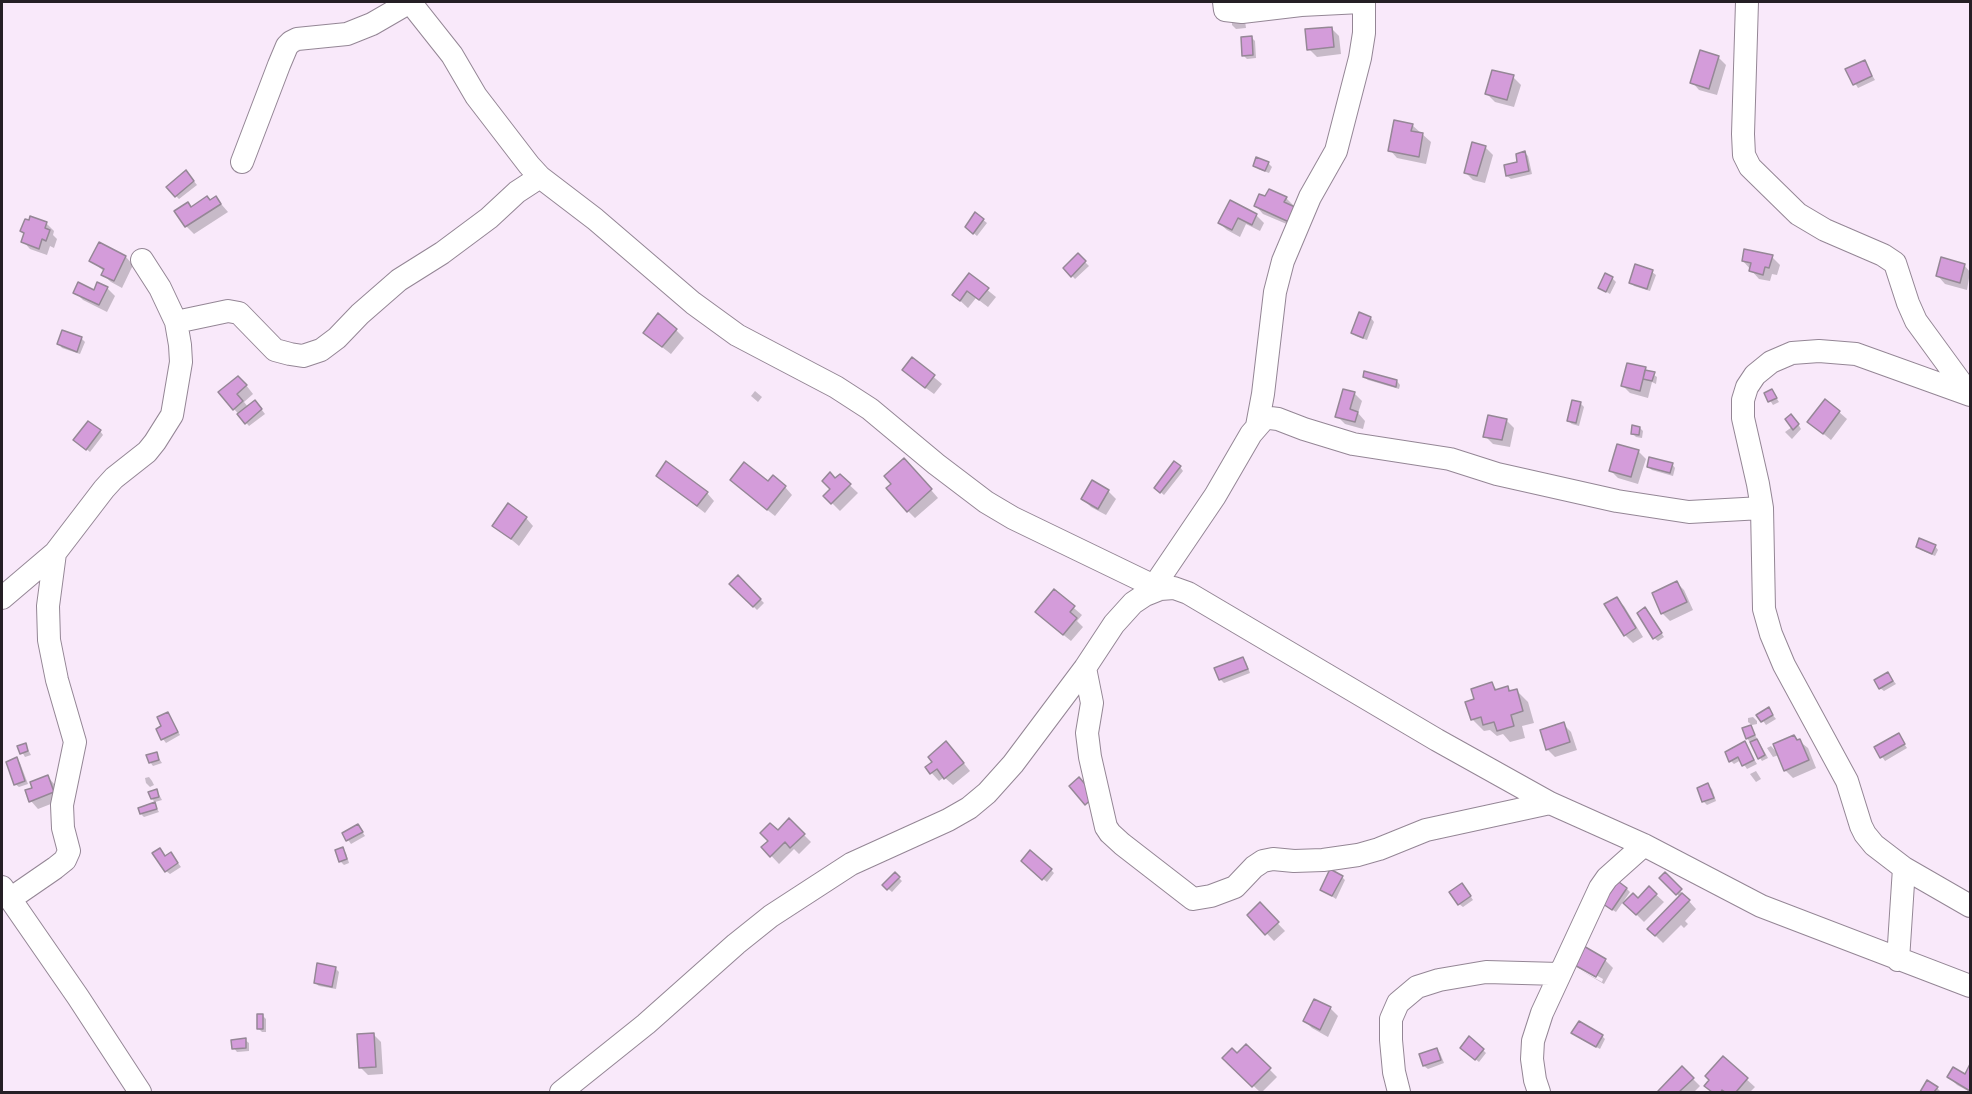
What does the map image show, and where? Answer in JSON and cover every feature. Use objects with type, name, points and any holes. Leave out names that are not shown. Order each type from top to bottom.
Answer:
[{"type":"street","points":[[242,162],[279,65],[291,42],[297,39],[347,34],[372,24],[410,2],[452,55],[476,96],[504,135],[540,177],[595,219],[718,323],[760,348],[836,387],[870,409],[928,458],[986,502],[1012,518],[1157,588],[1174,588],[1188,593],[1437,740],[1550,803],[1644,844],[1761,906],[1971,986]]},
{"type":"street","points":[[1224,2],[1225,10],[1242,12],[1301,5],[1363,2],[1364,33],[1360,58],[1336,151],[1310,197],[1282,261],[1275,292],[1267,372],[1257,426]]},
{"type":"street","points":[[1747,2],[1743,135],[1744,154],[1750,167],[1798,214],[1825,230],[1883,255],[1895,263],[1916,321],[1970,395]]},
{"type":"street","points":[[176,322],[228,311],[239,313],[276,350],[303,356],[321,350],[399,280],[442,253],[540,177]]},
{"type":"street","points":[[2,598],[55,553],[114,478],[147,452],[165,429],[172,415],[181,362],[176,322],[160,288],[142,260]]},
{"type":"street","points":[[1970,395],[1856,354],[1819,351],[1792,353],[1771,362],[1755,375],[1747,387],[1743,400],[1743,418],[1762,508],[1764,609],[1771,634],[1784,665],[1846,781],[1865,834],[1874,845],[1904,868],[1971,906]]},
{"type":"street","points":[[561,1092],[645,1024],[771,916],[851,864],[939,824],[969,808],[987,793],[1013,764],[1085,668],[1114,624],[1134,603],[1157,588],[1257,426],[1264,419],[1278,419],[1353,444],[1450,459],[1497,474],[1562,490],[1661,508],[1706,512],[1762,508]]},
{"type":"street","points":[[55,553],[48,606],[50,640],[57,680],[75,742],[62,805],[62,818],[69,851],[65,860],[55,868],[6,892],[140,1092]]},
{"type":"street","points":[[1085,668],[1092,703],[1087,733],[1090,756],[1106,827],[1122,844],[1193,899],[1211,896],[1235,886],[1263,861],[1323,860],[1358,855],[1426,830],[1550,803]]},
{"type":"street","points":[[1539,1092],[1532,1059],[1533,1041],[1542,1013],[1600,888],[1607,878],[1644,844]]},
{"type":"street","points":[[1898,960],[1904,868]]},
{"type":"street","points":[[1399,1092],[1394,1072],[1391,1019],[1398,1003],[1417,987],[1439,980],[1486,972],[1559,974]]},
{"type":"building","points":[[1332,27],[1334,47],[1307,50],[1305,29]]},
{"type":"building","points":[[1252,36],[1253,55],[1242,56],[1241,37]]},
{"type":"building","points":[[1700,50],[1719,56],[1709,89],[1690,83]]},
{"type":"building","points":[[1865,60],[1872,76],[1853,85],[1845,69]]},
{"type":"building","points":[[1492,70],[1514,75],[1507,100],[1485,94]]},
{"type":"building","points":[[1394,120],[1413,124],[1411,131],[1423,133],[1419,157],[1388,151]]},
{"type":"building","points":[[1472,142],[1486,146],[1477,176],[1464,173]]},
{"type":"building","points":[[1525,151],[1529,171],[1506,176],[1504,165],[1517,162],[1516,154]]},
{"type":"building","points":[[1256,157],[1269,162],[1265,171],[1253,166]]},
{"type":"building","points":[[186,170],[194,181],[175,197],[166,187]]},
{"type":"building","points":[[1269,189],[1287,197],[1284,202],[1295,207],[1289,222],[1254,206],[1259,194],[1265,196]]},
{"type":"building","points":[[207,196],[210,200],[216,196],[221,204],[185,227],[174,211],[188,202],[191,207]]},
{"type":"building","points":[[1230,200],[1257,214],[1252,225],[1238,218],[1232,230],[1218,223]]},
{"type":"building","points":[[975,212],[984,219],[973,234],[965,227]]},
{"type":"building","points":[[30,216],[47,222],[45,228],[50,230],[46,241],[42,239],[39,249],[21,242],[24,233],[20,231],[25,219],[29,220]]},
{"type":"building","points":[[99,242],[126,256],[114,281],[101,275],[104,269],[89,261]]},
{"type":"building","points":[[1744,249],[1773,255],[1769,268],[1765,267],[1763,275],[1749,271],[1751,263],[1742,261]]},
{"type":"building","points":[[1078,253],[1086,261],[1071,277],[1063,268]]},
{"type":"building","points":[[1941,257],[1965,264],[1960,283],[1936,276]]},
{"type":"building","points":[[1635,264],[1653,270],[1647,289],[1629,283]]},
{"type":"building","points":[[969,273],[989,288],[979,300],[967,291],[960,301],[952,295]]},
{"type":"building","points":[[1605,273],[1613,277],[1606,292],[1598,288]]},
{"type":"building","points":[[78,282],[94,290],[97,282],[108,287],[99,305],[73,293]]},
{"type":"building","points":[[1359,312],[1371,317],[1363,338],[1351,333]]},
{"type":"building","points":[[658,313],[677,329],[662,347],[643,333]]},
{"type":"building","points":[[62,330],[82,337],[77,352],[57,344]]},
{"type":"building","points":[[912,357],[935,375],[925,388],[902,370]]},
{"type":"building","points":[[1627,363],[1646,367],[1640,391],[1621,386]]},
{"type":"building","points":[[1645,370],[1655,372],[1652,381],[1643,379]]},
{"type":"building","points":[[1364,371],[1397,380],[1396,387],[1363,377]]},
{"type":"building","points":[[238,376],[247,385],[237,394],[243,401],[233,410],[218,392]]},
{"type":"building","points":[[1343,389],[1355,392],[1350,409],[1358,412],[1355,422],[1335,417]]},
{"type":"building","points":[[1772,389],[1777,398],[1768,402],[1764,393]]},
{"type":"building","points":[[1825,399],[1840,411],[1823,434],[1807,422]]},
{"type":"building","points":[[255,400],[262,409],[245,424],[237,414]]},
{"type":"building","points":[[1572,400],[1581,402],[1576,423],[1567,421]]},
{"type":"building","points":[[1791,414],[1799,424],[1793,430],[1785,419]]},
{"type":"building","points":[[1488,415],[1507,419],[1502,440],[1483,437]]},
{"type":"building","points":[[88,421],[101,430],[86,450],[73,440]]},
{"type":"building","points":[[1632,425],[1640,427],[1639,435],[1631,434]]},
{"type":"building","points":[[1617,444],[1639,450],[1631,477],[1609,471]]},
{"type":"building","points":[[1649,457],[1673,463],[1670,473],[1647,467]]},
{"type":"building","points":[[904,458],[932,489],[907,512],[886,488],[891,484],[884,476]]},
{"type":"building","points":[[666,461],[708,492],[697,506],[656,476]]},
{"type":"building","points":[[1174,461],[1181,466],[1160,493],[1154,488]]},
{"type":"building","points":[[744,462],[768,481],[773,475],[786,486],[767,510],[730,480]]},
{"type":"building","points":[[830,472],[835,478],[840,474],[851,484],[831,504],[823,496],[830,489],[822,481]]},
{"type":"building","points":[[1092,480],[1109,490],[1098,509],[1081,499]]},
{"type":"building","points":[[508,503],[527,517],[511,539],[492,526]]},
{"type":"building","points":[[1919,538],[1936,545],[1932,554],[1916,547]]},
{"type":"building","points":[[738,575],[761,599],[753,607],[729,584]]},
{"type":"building","points":[[1677,581],[1687,602],[1661,614],[1652,593]]},
{"type":"building","points":[[1054,589],[1075,606],[1070,612],[1077,618],[1063,635],[1035,612]]},
{"type":"building","points":[[1617,597],[1636,628],[1624,636],[1604,604]]},
{"type":"building","points":[[1645,607],[1662,633],[1653,639],[1637,613]]},
{"type":"building","points":[[1243,657],[1248,669],[1219,680],[1214,668]]},
{"type":"building","points":[[1888,672],[1893,681],[1879,689],[1874,680]]},
{"type":"building","points":[[1492,682],[1495,690],[1508,686],[1509,691],[1517,689],[1523,711],[1511,715],[1514,726],[1497,731],[1494,722],[1483,725],[1481,717],[1471,720],[1465,702],[1474,699],[1471,689]]},
{"type":"building","points":[[1769,707],[1773,715],[1761,722],[1756,715]]},
{"type":"building","points":[[168,712],[178,732],[161,740],[156,729],[161,726],[157,717]]},
{"type":"building","points":[[1564,722],[1570,742],[1546,750],[1540,730]]},
{"type":"building","points":[[1751,725],[1755,735],[1746,739],[1742,728]]},
{"type":"building","points":[[1899,733],[1905,744],[1880,758],[1874,747]]},
{"type":"building","points":[[1794,735],[1797,740],[1800,739],[1809,760],[1784,771],[1773,744]]},
{"type":"building","points":[[1757,739],[1765,755],[1758,759],[1750,742]]},
{"type":"building","points":[[946,741],[964,763],[944,779],[937,769],[930,774],[925,767],[932,762],[928,757]]},
{"type":"building","points":[[1745,741],[1754,760],[1742,766],[1738,757],[1729,762],[1725,752]]},
{"type":"building","points":[[26,743],[28,751],[20,754],[17,746]]},
{"type":"building","points":[[157,752],[159,760],[149,763],[146,755]]},
{"type":"building","points":[[17,757],[25,781],[14,785],[6,762]]},
{"type":"building","points":[[48,775],[54,792],[29,802],[25,790],[32,788],[30,782]]},
{"type":"building","points":[[1079,777],[1095,796],[1085,805],[1069,786]]},
{"type":"building","points":[[1708,783],[1714,798],[1702,802],[1697,788]]},
{"type":"building","points":[[157,789],[159,797],[151,799],[148,792]]},
{"type":"building","points":[[155,802],[157,809],[140,814],[138,808]]},
{"type":"building","points":[[789,818],[805,834],[790,848],[785,842],[770,857],[761,847],[768,841],[760,833],[770,823],[778,830]]},
{"type":"building","points":[[358,824],[363,832],[346,841],[342,833]]},
{"type":"building","points":[[343,847],[347,859],[339,862],[335,850]]},
{"type":"building","points":[[160,848],[165,856],[171,852],[178,863],[165,872],[152,853]]},
{"type":"building","points":[[1030,850],[1052,869],[1042,880],[1021,861]]},
{"type":"building","points":[[1330,869],[1343,876],[1332,896],[1320,890]]},
{"type":"building","points":[[895,872],[900,877],[887,890],[882,885]]},
{"type":"building","points":[[1665,872],[1682,889],[1676,895],[1659,878]]},
{"type":"building","points":[[1615,879],[1627,888],[1612,910],[1600,902]]},
{"type":"building","points":[[1462,883],[1471,896],[1458,905],[1449,892]]},
{"type":"building","points":[[1649,886],[1657,894],[1636,915],[1623,903],[1633,893],[1638,898]]},
{"type":"building","points":[[1682,893],[1690,900],[1655,936],[1647,929]]},
{"type":"building","points":[[1260,902],[1279,922],[1265,935],[1247,915]]},
{"type":"building","points":[[1582,945],[1606,959],[1596,977],[1571,963]]},
{"type":"building","points":[[317,963],[336,967],[332,987],[314,983]]},
{"type":"building","points":[[1314,999],[1331,1007],[1320,1030],[1303,1021]]},
{"type":"building","points":[[257,1014],[263,1014],[263,1029],[257,1029]]},
{"type":"building","points":[[1579,1021],[1603,1035],[1596,1047],[1571,1033]]},
{"type":"building","points":[[374,1033],[376,1067],[359,1068],[357,1034]]},
{"type":"building","points":[[1469,1036],[1484,1049],[1475,1060],[1460,1048]]},
{"type":"building","points":[[246,1038],[246,1048],[232,1049],[231,1040]]},
{"type":"building","points":[[1246,1044],[1271,1068],[1252,1087],[1222,1058],[1232,1048],[1237,1053]]},
{"type":"building","points":[[1437,1048],[1441,1060],[1423,1066],[1419,1054]]},
{"type":"building","points":[[1723,1056],[1748,1078],[1736,1092],[1722,1090],[1712,1092],[1704,1086],[1709,1080],[1705,1076]]},
{"type":"building","points":[[1970,1064],[1970,1091],[1947,1077],[1953,1067],[1965,1074]]},
{"type":"building","points":[[1682,1066],[1694,1078],[1679,1092],[1659,1092],[1658,1091]]},
{"type":"building","points":[[1927,1080],[1938,1087],[1934,1092],[1920,1092]]}]
